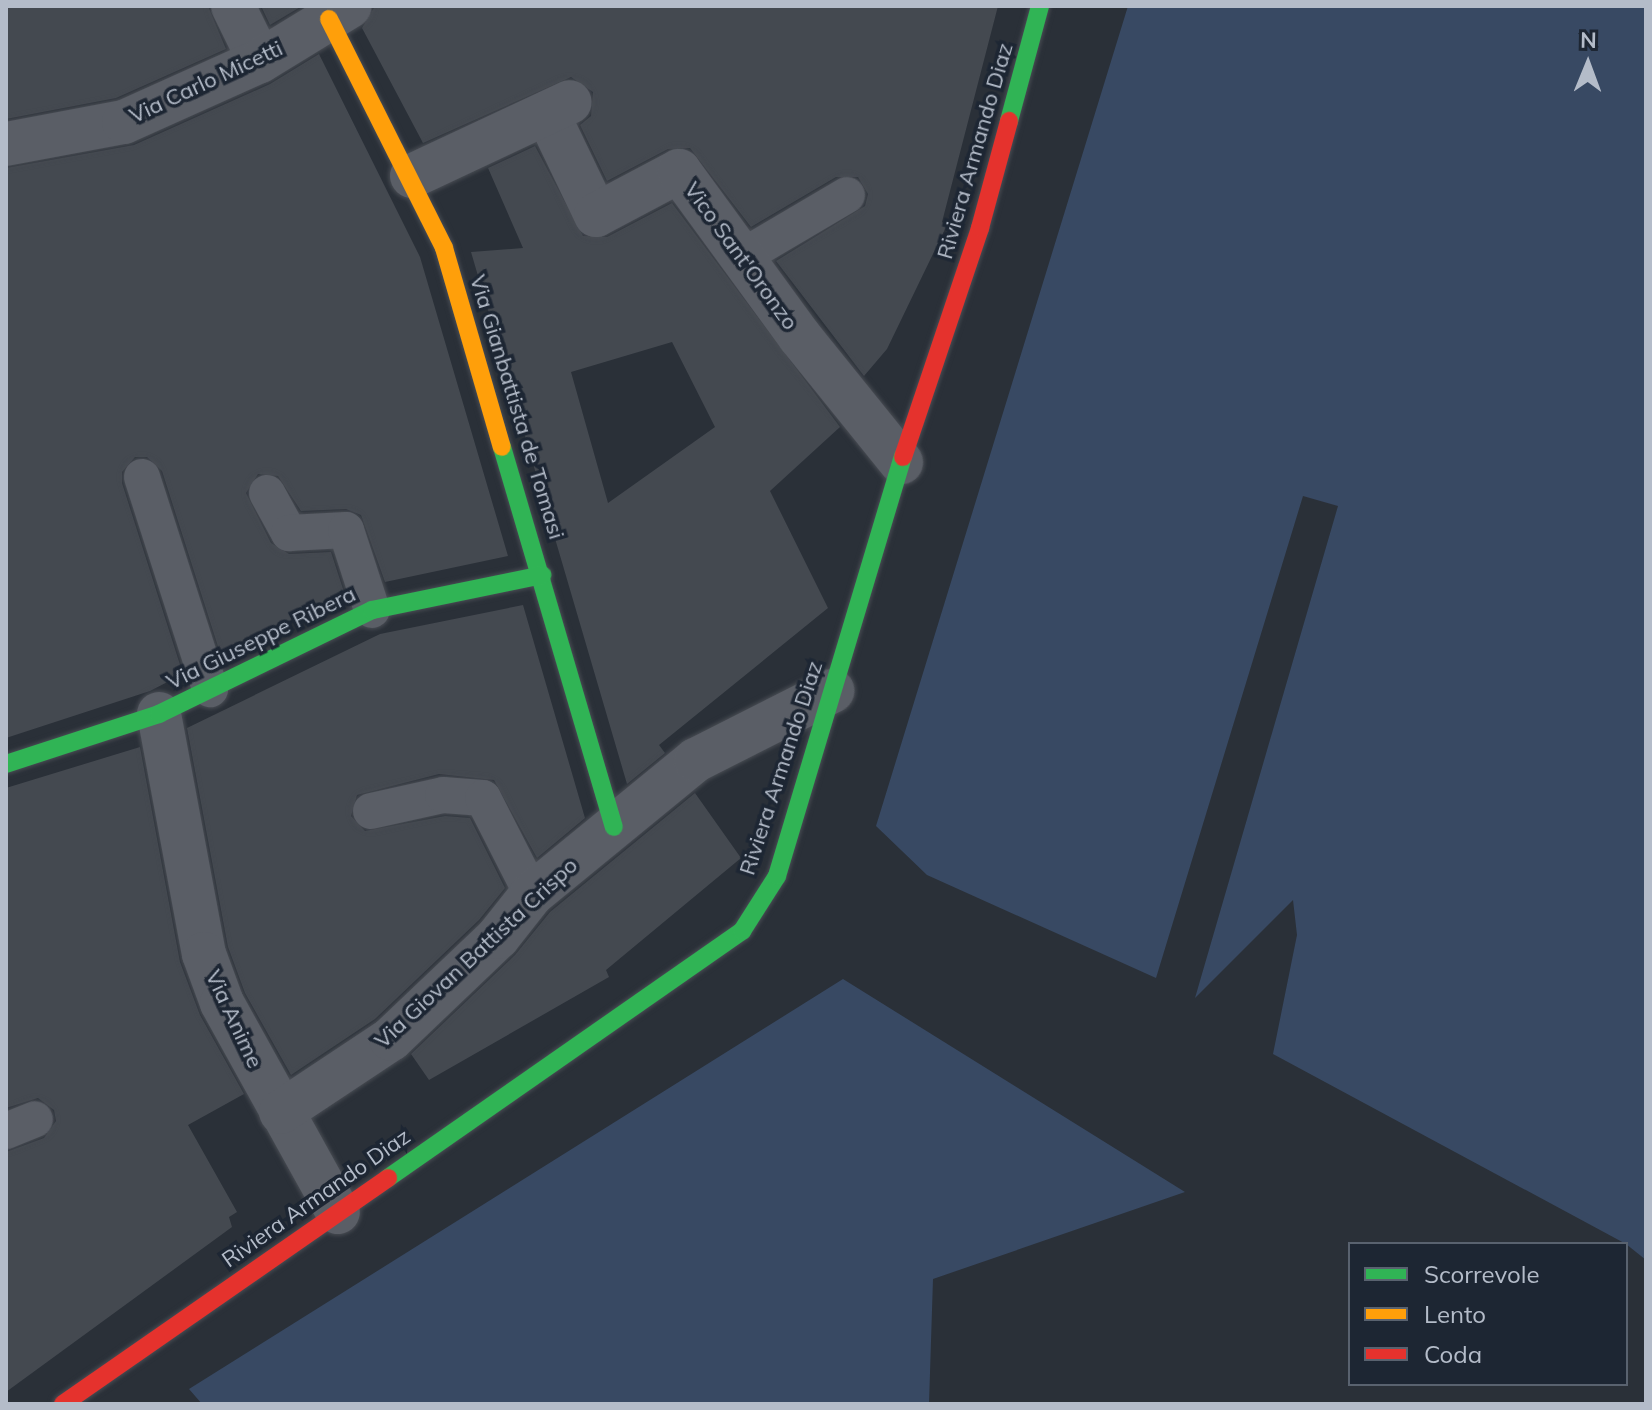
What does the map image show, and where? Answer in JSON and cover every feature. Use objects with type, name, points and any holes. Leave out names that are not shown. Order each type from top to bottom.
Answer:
[{"type":"street","points":[[233,6],[260,61]]},
{"type":"street","name":"Riviera Armando Diaz","points":[[63,1404],[742,931],[777,876],[901,462],[980,228],[1040,6]]},
{"type":"street","name":"Via Carlo Micetti","points":[[6,144],[124,122],[260,61],[339,12]]},
{"type":"street","name":"Via Gianbattista de Tomasi","points":[[339,12],[444,248],[614,827]]},
{"type":"street","name":"Vico Sant'Oronzo","points":[[412,176],[559,108],[596,215],[679,171],[740,258],[901,462]]},
{"type":"street","name":"Via Giuseppe Ribera","points":[[6,764],[159,714],[372,610],[542,575]]},
{"type":"street","name":"Via Giovan Battista Crispo","points":[[281,1112],[391,1039],[498,937],[532,894],[696,760],[832,691]]},
{"type":"street","name":"Via Anime","points":[[159,714],[204,954],[222,1003],[338,1212]]},
{"type":"lane","points":[[740,258],[847,195]]},
{"type":"lane","points":[[142,477],[210,689]]},
{"type":"lane","points":[[267,493],[289,533],[346,530],[372,610]]},
{"type":"lane","points":[[371,811],[443,795],[483,798],[532,894]]},
{"type":"water","points":[[1128,6],[1646,6],[1646,1260],[1628,1246],[1628,1242],[1622,1242],[1273,1054],[1297,935],[1293,900],[1195,998],[1338,506],[1303,496],[1156,978],[927,875],[876,826]]},
{"type":"water","points":[[843,979],[1185,1192],[933,1279],[929,1404],[202,1404],[189,1389]]},
{"type":"building","points":[[6,6],[208,6],[226,49],[116,98],[6,119]]},
{"type":"building","points":[[261,6],[302,6],[270,25]]},
{"type":"building","points":[[375,6],[998,6],[942,222],[947,225],[887,349],[864,376],[776,261],[865,206],[868,194],[858,177],[836,177],[751,227],[690,148],[668,149],[607,181],[580,125],[591,116],[593,92],[571,77],[423,143],[362,28]]},
{"type":"building","points":[[319,54],[420,257],[508,556],[385,582],[361,515],[346,509],[301,511],[278,476],[258,474],[246,493],[271,543],[289,554],[331,552],[345,595],[221,656],[162,471],[147,457],[135,457],[122,472],[122,483],[183,674],[150,691],[6,738],[6,168],[134,145],[270,84]]},
{"type":"building","points":[[535,146],[583,236],[607,237],[672,203],[840,427],[770,491],[828,608],[659,745],[665,753],[627,784],[471,252],[523,248],[488,168]],"holes":[[[672,342],[715,427],[608,503],[571,372]]]},
{"type":"building","points":[[523,605],[585,818],[537,858],[494,780],[439,774],[357,795],[351,816],[365,831],[445,816],[470,818],[505,888],[479,920],[375,1019],[291,1075],[245,993],[228,947],[187,728],[380,634]]},
{"type":"building","points":[[140,747],[180,962],[200,1015],[244,1094],[188,1125],[237,1212],[229,1217],[232,1227],[6,1392],[6,1152],[44,1138],[56,1121],[54,1110],[38,1098],[6,1108],[6,788]]},
{"type":"building","points":[[695,793],[741,858],[606,970],[609,977],[429,1080],[411,1054],[515,955],[550,912]]},
{"type":"traffic: fast","points":[[1009,121],[1040,6]]},
{"type":"traffic: fast","points":[[502,447],[614,827]]},
{"type":"traffic: fast","points":[[388,1178],[742,931],[777,876],[903,457]]},
{"type":"traffic: fast","points":[[6,764],[159,714],[372,610],[542,575]]},
{"type":"traffic: slow","points":[[329,19],[444,248],[502,447]]},
{"type":"traffic: jam","points":[[903,457],[980,228],[1009,121]]},
{"type":"traffic: jam","points":[[63,1404],[388,1178]]}]
